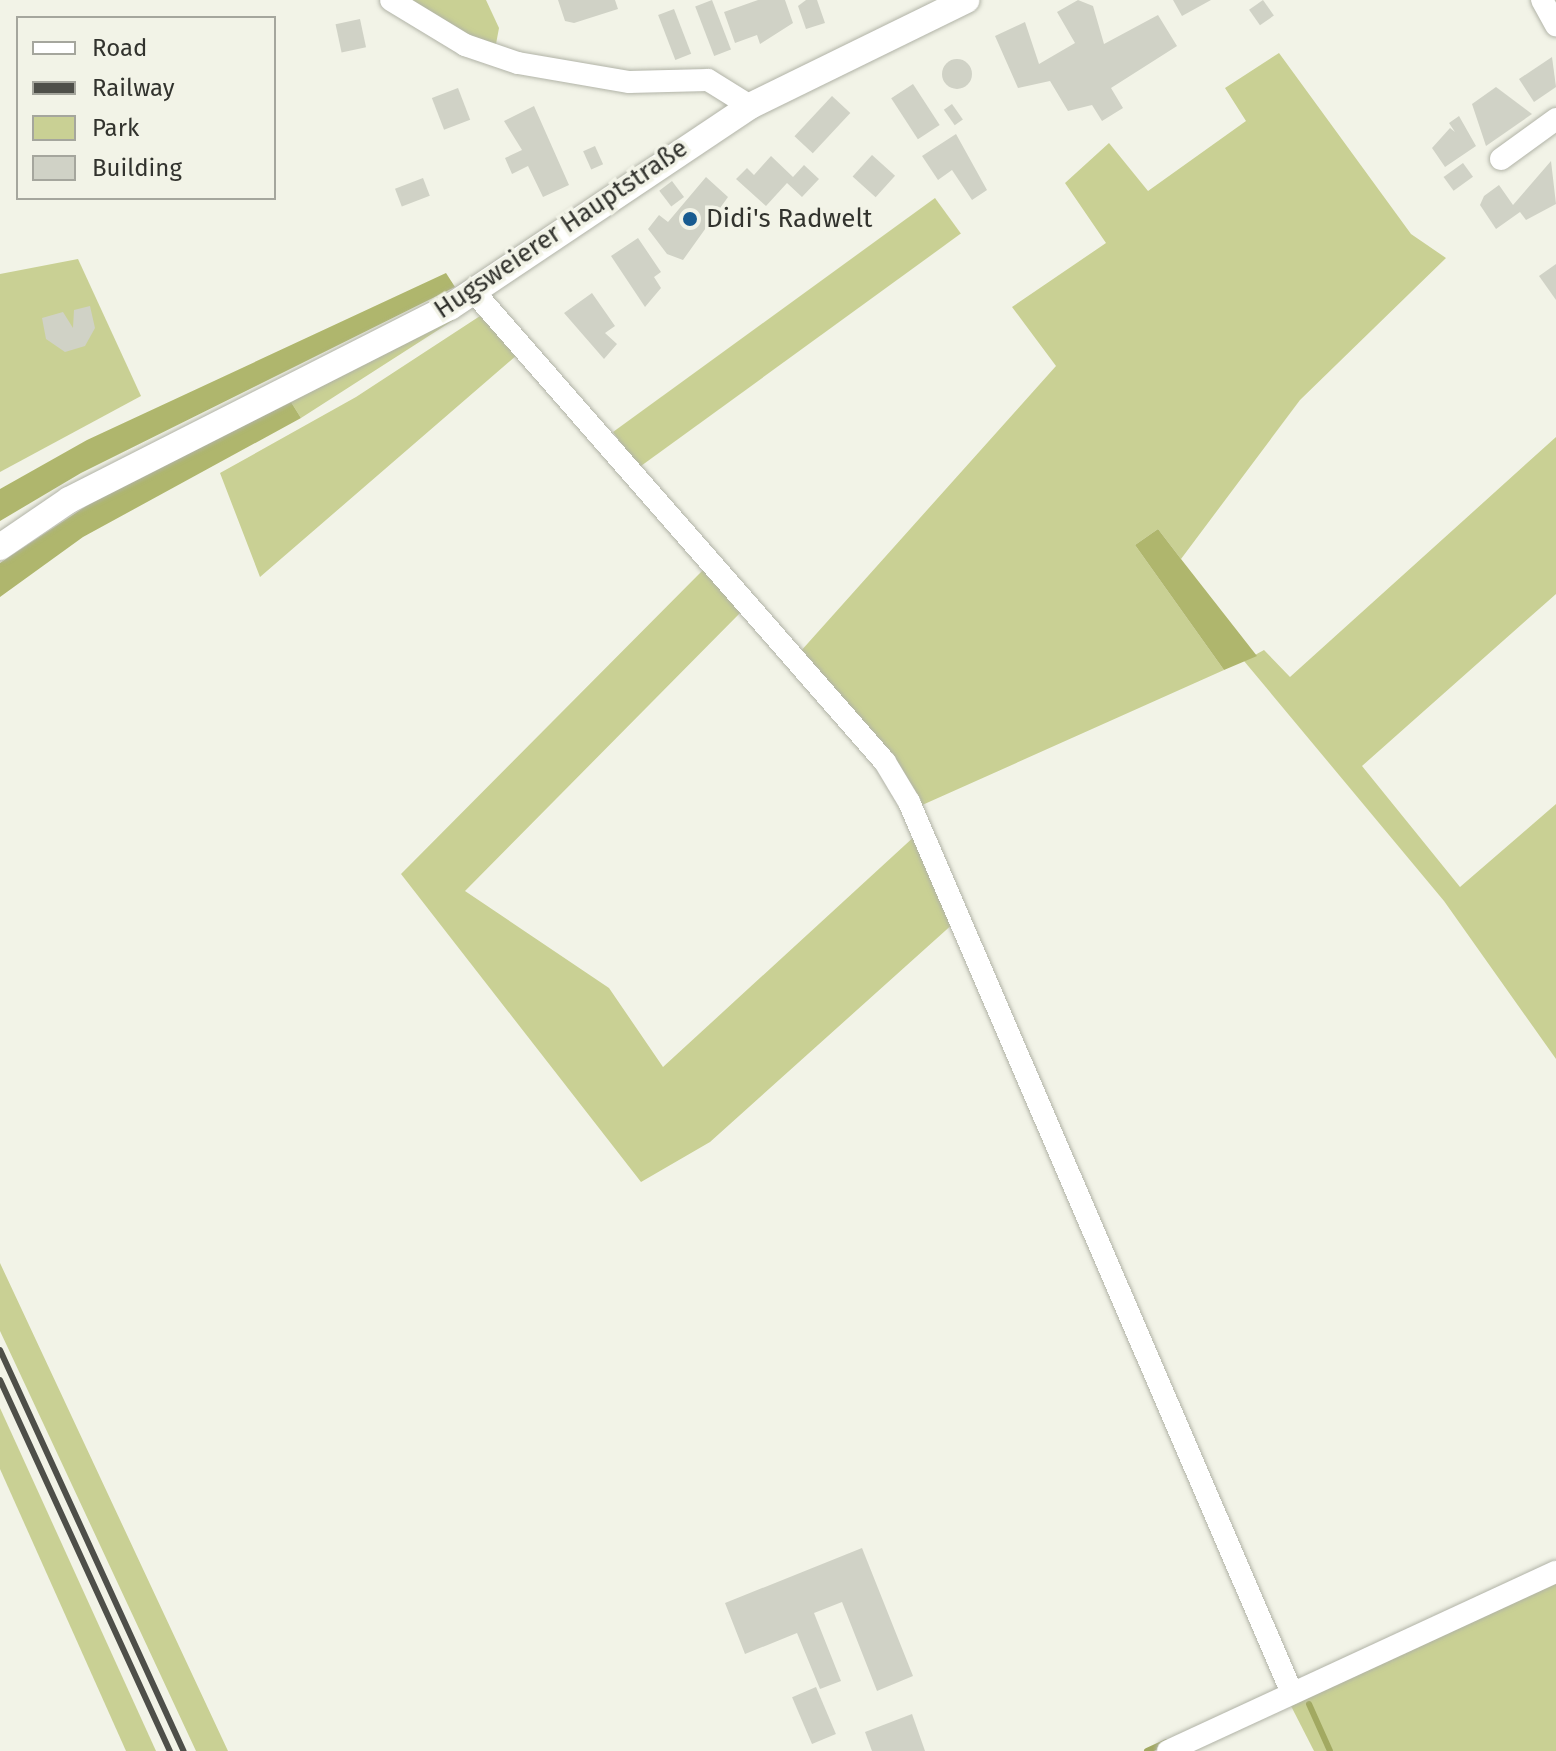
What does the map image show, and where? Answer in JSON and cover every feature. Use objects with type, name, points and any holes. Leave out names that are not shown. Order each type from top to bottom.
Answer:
[{"type":"street","points":[[391,0],[465,45],[518,63],[629,82],[708,80],[750,106]]},
{"type":"street","name":"Hugsweierer Hauptstraße","points":[[0,547],[69,500],[474,292],[750,106],[966,0]]},
{"type":"street","points":[[1542,0],[1556,25]]},
{"type":"street","points":[[1501,159],[1556,119]]},
{"type":"street","points":[[474,292],[885,762],[909,802],[1292,1693]]},
{"type":"street","points":[[1168,1751],[1556,1572]]},
{"type":"green space","points":[[401,0],[486,0],[499,28],[496,44],[492,48]]},
{"type":"green space","points":[[1279,53],[1411,234],[1446,258],[1300,400],[1181,559],[1158,529],[1135,545],[1224,670],[920,806],[800,652],[1056,366],[1012,307],[1106,243],[1065,183],[1109,143],[1148,191],[1246,121],[1225,88]]},
{"type":"green space","points":[[935,198],[961,234],[639,468],[613,432]]},
{"type":"green space","points":[[78,259],[141,396],[0,472],[0,274]]},
{"type":"green space","points":[[446,273],[455,287],[81,473],[0,521],[0,489],[87,440]]},
{"type":"green space","points":[[463,314],[301,418],[291,402],[383,355]]},
{"type":"green space","points":[[480,316],[517,355],[260,577],[220,473],[356,397]]},
{"type":"green space","points":[[291,402],[301,418],[83,537],[0,597],[0,563],[100,497]]},
{"type":"green space","points":[[1556,437],[1556,594],[1362,766],[1460,887],[1556,804],[1556,1059],[1444,901],[1244,661],[1264,650],[1290,677]]},
{"type":"green space","points":[[1158,529],[1257,656],[1224,670],[1135,545]]},
{"type":"green space","points":[[705,568],[743,610],[465,891],[609,988],[663,1067],[917,834],[955,922],[710,1142],[641,1182],[401,874]]},
{"type":"green space","points":[[0,1263],[228,1751],[196,1751],[0,1331]]},
{"type":"green space","points":[[0,1408],[156,1751],[126,1751],[0,1469]]},
{"type":"green space","points":[[1556,1582],[1556,1751],[1314,1751],[1291,1706]]},
{"type":"building","points":[[558,0],[615,0],[618,9],[574,23],[565,21]]},
{"type":"building","points":[[712,0],[731,49],[714,56],[695,6]]},
{"type":"building","points":[[758,0],[785,0],[793,23],[760,44],[757,35],[735,43],[724,12]]},
{"type":"building","points":[[806,0],[817,0],[825,23],[806,29],[798,6]]},
{"type":"building","points":[[1078,0],[1093,6],[1104,44],[1158,15],[1177,46],[1111,88],[1123,108],[1102,121],[1092,105],[1068,111],[1050,81],[1018,88],[995,36],[1025,22],[1039,64],[1075,43],[1057,12]]},
{"type":"building","points":[[1173,0],[1211,0],[1182,16]]},
{"type":"building","points":[[1263,0],[1274,16],[1260,25],[1249,10]]},
{"type":"building","points":[[674,9],[691,54],[675,60],[658,15]]},
{"type":"building","points":[[360,19],[366,47],[342,53],[336,24]]},
{"type":"building","points":[[1552,57],[1556,87],[1534,102],[1519,79]]},
{"type":"building","points":[[957,59],[968,63],[972,74],[968,85],[957,89],[946,85],[942,74],[946,63]]},
{"type":"building","points":[[913,84],[940,125],[918,139],[891,98]]},
{"type":"building","points":[[1496,87],[1532,114],[1486,146],[1472,104]]},
{"type":"building","points":[[458,88],[470,120],[444,130],[432,98]]},
{"type":"building","points":[[832,96],[850,113],[813,153],[794,136]]},
{"type":"building","points":[[952,104],[963,120],[955,125],[944,110]]},
{"type":"building","points":[[534,106],[569,185],[543,197],[528,166],[512,174],[505,158],[522,150],[504,121]]},
{"type":"building","points":[[1459,116],[1476,146],[1445,167],[1432,148],[1450,128],[1455,132],[1449,123]]},
{"type":"building","points":[[956,134],[987,190],[972,200],[952,170],[938,180],[922,156]]},
{"type":"building","points":[[595,146],[603,164],[591,170],[583,151]]},
{"type":"building","points":[[872,155],[895,176],[876,197],[853,177]]},
{"type":"building","points":[[771,156],[793,177],[804,165],[819,179],[802,197],[787,183],[766,206],[736,179],[747,168],[754,175]]},
{"type":"building","points":[[1551,161],[1556,204],[1526,220],[1520,212],[1496,229],[1480,205],[1484,196],[1499,185],[1513,205]]},
{"type":"building","points":[[1463,163],[1473,177],[1454,191],[1444,177]]},
{"type":"building","name":"Didi's Radwelt","points":[[706,177],[728,197],[683,260],[667,254],[648,229],[659,215],[668,222]]},
{"type":"building","points":[[423,178],[430,196],[402,206],[395,189]]},
{"type":"building","points":[[672,181],[684,197],[671,207],[659,191]]},
{"type":"building","points":[[638,238],[661,272],[654,277],[661,288],[645,307],[611,256]]},
{"type":"building","points":[[1556,264],[1556,300],[1539,276]]},
{"type":"building","points":[[592,293],[615,326],[605,333],[617,344],[604,359],[564,313]]},
{"type":"building","points":[[90,306],[95,328],[85,346],[65,352],[46,339],[42,318],[63,312],[73,328],[74,310]]},
{"type":"building","points":[[862,1548],[913,1676],[877,1691],[842,1602],[814,1613],[841,1681],[820,1689],[797,1633],[745,1654],[725,1603]]},
{"type":"building","points":[[816,1687],[836,1734],[812,1744],[792,1697]]},
{"type":"building","points":[[912,1714],[925,1751],[872,1751],[865,1732]]},
{"type":"waterway","points":[[1309,1704],[1330,1751]]},
{"type":"waterway","points":[[1147,1751],[1166,1742]]},
{"type":"railway","points":[[0,1350],[184,1751]]},
{"type":"railway","points":[[0,1380],[170,1751]]},
{"type":"place","name":"Didi's Radwelt","points":[[690,219]]}]
